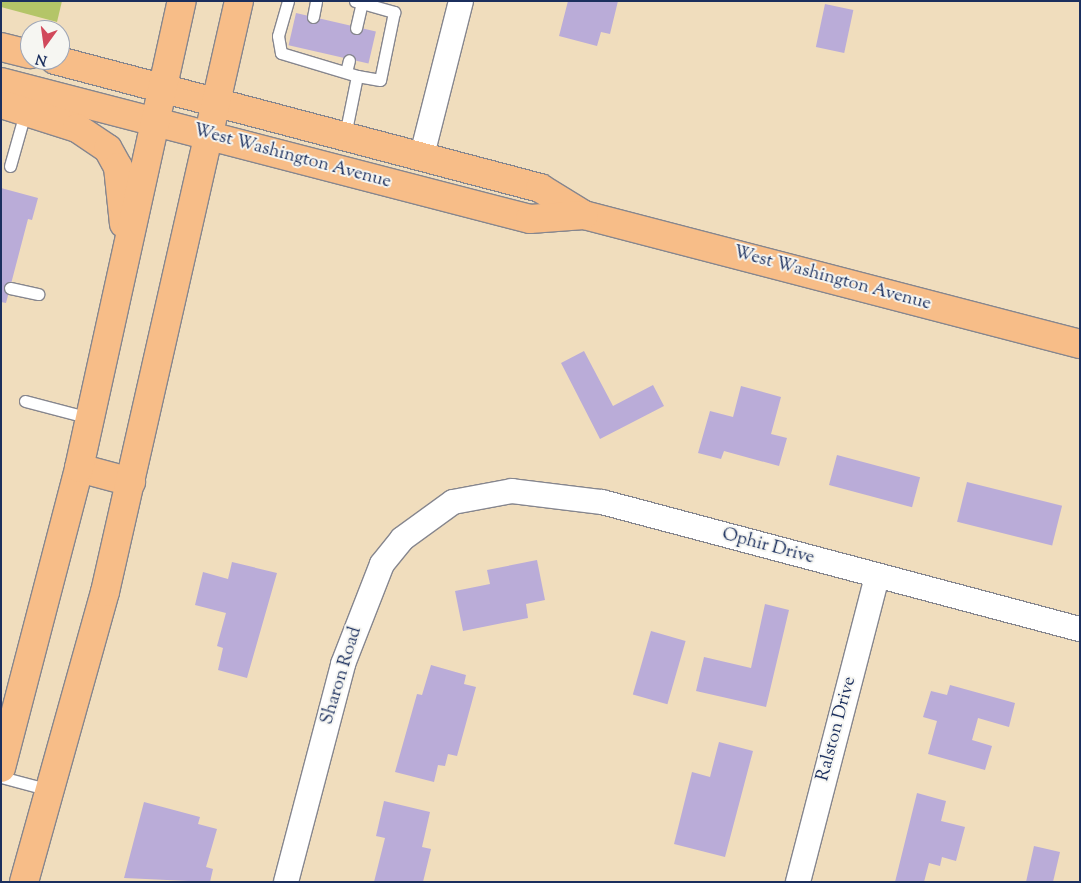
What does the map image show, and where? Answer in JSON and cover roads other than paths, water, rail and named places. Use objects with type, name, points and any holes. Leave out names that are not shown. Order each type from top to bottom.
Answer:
[{"type":"main road","points":[[1,768],[79,468],[157,122],[182,1]]},
{"type":"main road","points":[[24,882],[52,791],[131,482],[239,1]]},
{"type":"main road","points":[[1,46],[20,51]]},
{"type":"main road","name":"West Washington Avenue","points":[[70,64],[540,188],[584,215],[1080,344]]},
{"type":"main road","name":"West Washington Avenue","points":[[1,82],[530,218],[584,215]]},
{"type":"main road","points":[[13,108],[76,128],[108,149],[118,167],[123,191],[126,260]]},
{"type":"main road","points":[[79,468],[131,482]]},
{"type":"street","points":[[422,156],[461,1]]},
{"type":"street","name":"Ophir Drive","points":[[453,502],[512,491],[602,502],[1080,629]]},
{"type":"street","name":"Sharon Road","points":[[286,882],[343,664],[382,564],[402,538],[453,502]]},
{"type":"street","name":"Ralston Drive","points":[[798,882],[877,576]]},
{"type":"lane","points":[[288,1],[278,36],[281,54],[304,55],[352,74],[380,80],[394,12],[358,2],[356,28]]},
{"type":"lane","points":[[313,17],[316,1]]},
{"type":"lane","points":[[345,135],[352,74],[349,60]]},
{"type":"lane","points":[[10,166],[13,108]]},
{"type":"lane","points":[[10,288],[38,294]]},
{"type":"lane","points":[[25,401],[90,418]]},
{"type":"lane","points":[[1,777],[52,791]]}]
